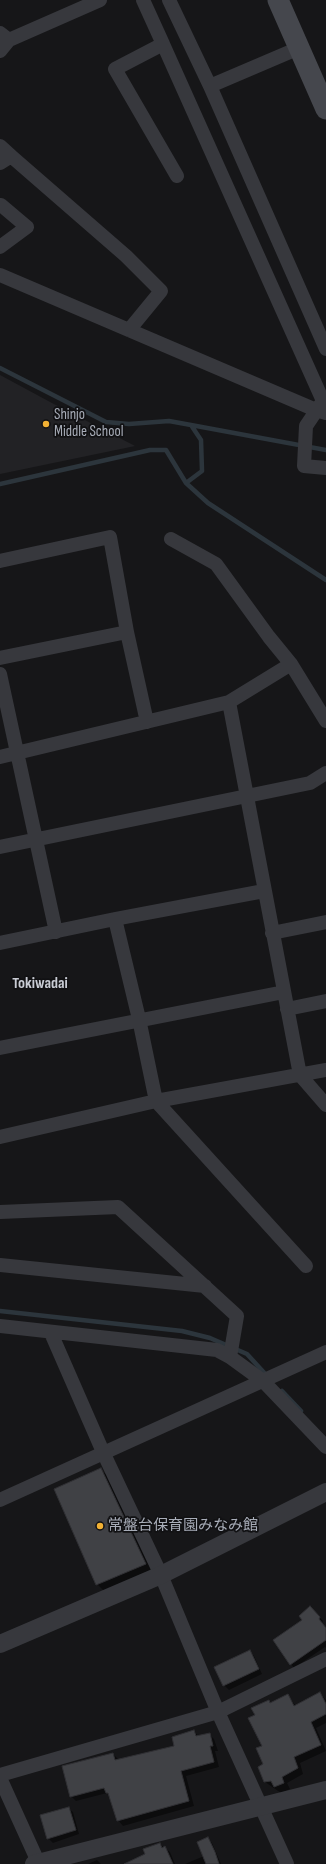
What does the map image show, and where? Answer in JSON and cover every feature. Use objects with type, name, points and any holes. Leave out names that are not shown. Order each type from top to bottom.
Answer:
[{"type":"main road","points":[[278,0],[326,109]]},
{"type":"street","points":[[3,42],[100,0]]},
{"type":"street","points":[[143,0],[323,402],[321,412],[306,426],[303,456],[304,466],[326,468]]},
{"type":"street","points":[[169,0],[210,86],[326,349]]},
{"type":"street","points":[[163,44],[115,69],[177,176]]},
{"type":"street","points":[[210,86],[299,48]]},
{"type":"street","points":[[0,146],[6,159],[126,256],[161,291],[129,330]]},
{"type":"street","points":[[0,247],[27,227],[2,205]]},
{"type":"street","points":[[0,275],[321,412]]},
{"type":"street","points":[[0,561],[110,537],[127,632],[147,722]]},
{"type":"street","points":[[171,539],[216,564],[269,637],[291,664],[326,721]]},
{"type":"street","points":[[0,658],[127,632]]},
{"type":"street","points":[[0,757],[228,702],[291,664]]},
{"type":"street","points":[[0,674],[56,932]]},
{"type":"street","points":[[228,702],[300,1075],[326,1105]]},
{"type":"street","points":[[0,847],[310,783],[326,773]]},
{"type":"street","points":[[0,943],[115,919],[264,891]]},
{"type":"street","points":[[115,919],[139,1019],[156,1101],[306,1266]]},
{"type":"street","points":[[272,932],[326,922]]},
{"type":"street","points":[[0,1048],[139,1019],[284,992]]},
{"type":"street","points":[[287,1009],[326,1001]]},
{"type":"street","points":[[0,1137],[156,1101],[326,1070]]},
{"type":"street","points":[[0,1212],[118,1207],[237,1316],[230,1357]]},
{"type":"street","points":[[0,1265],[205,1286]]},
{"type":"street","points":[[0,1326],[51,1333],[217,1350],[230,1357],[263,1381],[326,1447]]},
{"type":"street","points":[[51,1333],[103,1452],[160,1575],[218,1712],[287,1864]]},
{"type":"street","points":[[0,1500],[326,1352]]},
{"type":"street","points":[[0,1644],[160,1575],[326,1492]]},
{"type":"street","points":[[0,1774],[218,1712],[326,1659]]},
{"type":"street","points":[[0,1778],[37,1864],[261,1805],[326,1790]]},
{"type":"shaded area","name":"Shinjo Middle School","points":[[0,375],[50,402],[135,446],[0,474]]},
{"type":"building","name":"常盤台保育園みなみ館","points":[[101,1468],[146,1564],[96,1585],[54,1489]]},
{"type":"building","points":[[310,1606],[320,1617],[319,1619],[326,1628],[326,1640],[290,1665],[273,1640],[302,1620],[299,1616]]},
{"type":"building","points":[[250,1650],[259,1669],[223,1686],[214,1667]]},
{"type":"building","points":[[320,1692],[326,1704],[326,1714],[311,1722],[321,1745],[294,1757],[298,1768],[282,1777],[284,1783],[274,1787],[271,1781],[264,1782],[258,1767],[263,1764],[256,1748],[262,1746],[248,1718],[255,1715],[251,1708],[269,1700],[270,1703],[288,1694],[294,1706]]},
{"type":"building","points":[[194,1730],[196,1736],[210,1733],[213,1746],[210,1746],[214,1762],[181,1771],[189,1801],[117,1821],[108,1793],[106,1793],[104,1788],[70,1797],[62,1766],[113,1753],[115,1760],[174,1746],[172,1737]]},
{"type":"building","points":[[69,1807],[76,1830],[47,1839],[40,1815]]},
{"type":"building","points":[[208,1837],[219,1864],[206,1864],[197,1842]]},
{"type":"building","points":[[160,1843],[162,1848],[165,1846],[173,1864],[124,1864],[145,1854],[143,1849]]},
{"type":"waterway","points":[[0,368],[106,422],[129,424],[169,421],[191,425],[201,440],[202,471],[186,483]]},
{"type":"waterway","points":[[191,425],[326,450]]},
{"type":"waterway","points":[[0,484],[150,450],[166,450],[186,483],[208,503],[326,580]]},
{"type":"waterway","points":[[0,1311],[182,1331],[210,1338],[247,1354],[268,1377]]},
{"type":"waterway","points":[[282,1391],[301,1411]]},
{"type":"place","name":"Shinjo Middle School","points":[[46,424]]},
{"type":"place","name":"常盤台保育園みなみ館","points":[[100,1526]]},
{"type":"district","name":"Tokiwadai","points":[[40,984]]}]
